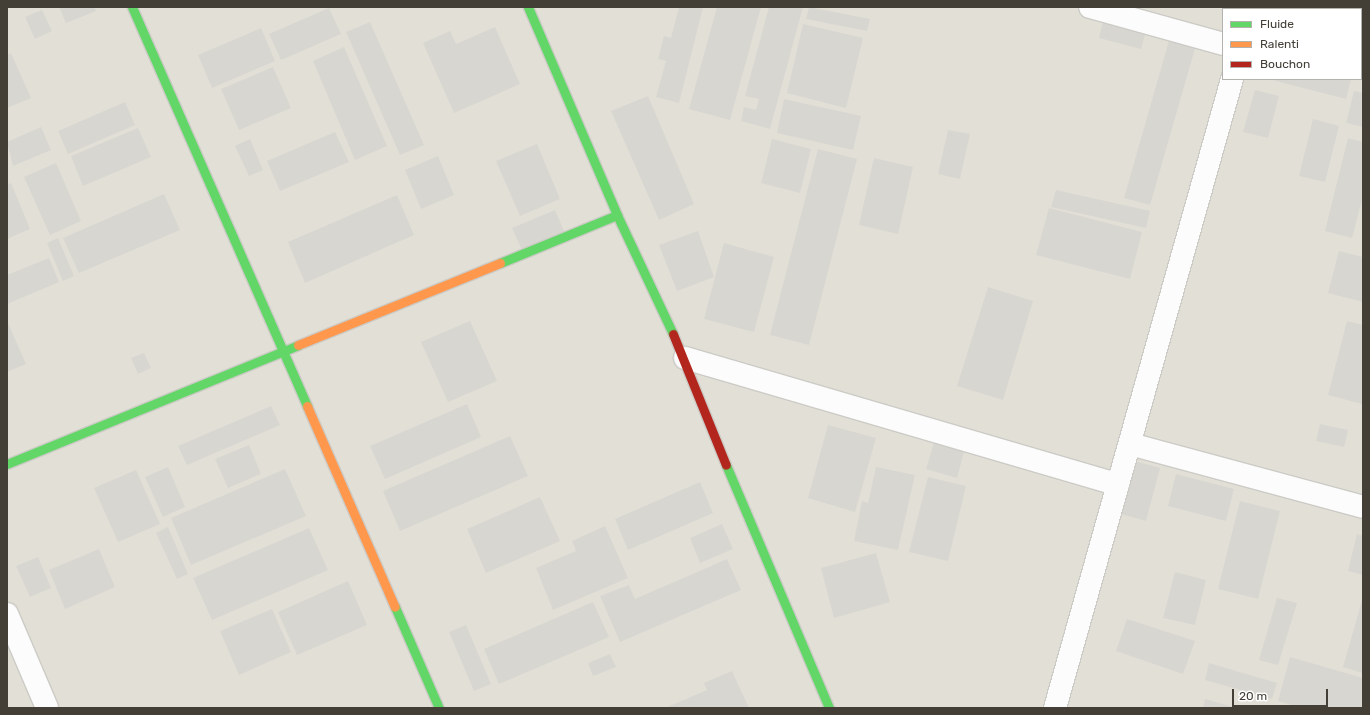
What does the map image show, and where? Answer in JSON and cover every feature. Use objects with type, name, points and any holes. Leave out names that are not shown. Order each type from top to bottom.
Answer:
[{"type":"street","points":[[132,7],[439,708]]},
{"type":"street","points":[[528,7],[617,215],[685,358],[736,491],[829,708]]},
{"type":"street","points":[[1090,7],[1222,44]]},
{"type":"street","points":[[1055,708],[1232,80]]},
{"type":"street","points":[[7,464],[282,350],[617,215]]},
{"type":"street","points":[[685,358],[1118,485]]},
{"type":"street","points":[[1130,444],[1363,507]]},
{"type":"street","points":[[7,614],[47,708]]},
{"type":"shaded area","points":[[7,7],[1363,7],[1363,708],[7,708]]},
{"type":"building","points":[[59,7],[94,7],[96,11],[66,23]]},
{"type":"building","points":[[679,7],[703,7],[679,103],[656,97],[666,61],[658,59],[664,36],[671,38]]},
{"type":"building","points":[[717,7],[761,7],[730,120],[689,109]]},
{"type":"building","points":[[769,7],[803,7],[770,129],[741,121],[744,107],[756,110],[759,99],[745,96]]},
{"type":"building","points":[[809,7],[870,19],[867,31],[806,19]]},
{"type":"building","points":[[329,8],[341,34],[281,60],[269,34]]},
{"type":"building","points":[[42,10],[52,31],[35,39],[25,17]]},
{"type":"building","points":[[1104,17],[1147,28],[1141,49],[1099,38]]},
{"type":"building","points":[[370,22],[424,145],[400,155],[346,32]]},
{"type":"building","points":[[803,24],[863,38],[846,108],[787,93]]},
{"type":"building","points":[[495,27],[520,84],[454,113],[423,43],[450,31],[456,44]]},
{"type":"building","points":[[261,28],[275,61],[212,88],[198,55]]},
{"type":"building","points":[[1170,37],[1196,45],[1150,205],[1124,198]]},
{"type":"building","points":[[344,47],[387,146],[355,160],[313,61]]},
{"type":"building","points":[[11,53],[31,98],[7,108],[7,55]]},
{"type":"building","points":[[273,67],[291,108],[239,130],[221,89]]},
{"type":"building","points":[[1272,80],[1351,80],[1346,99]]},
{"type":"building","points":[[1255,90],[1279,96],[1268,138],[1243,132]]},
{"type":"building","points":[[1354,91],[1363,93],[1363,127],[1346,123]]},
{"type":"building","points":[[648,96],[694,204],[659,220],[611,111]]},
{"type":"building","points":[[784,99],[861,116],[853,150],[777,133]]},
{"type":"building","points":[[125,102],[135,125],[68,154],[58,131]]},
{"type":"building","points":[[1313,119],[1339,126],[1325,182],[1299,176]]},
{"type":"building","points":[[41,127],[51,150],[13,166],[7,142]]},
{"type":"building","points":[[138,128],[151,157],[83,186],[71,156]]},
{"type":"building","points":[[948,130],[970,134],[960,179],[938,174]]},
{"type":"building","points":[[335,132],[349,162],[280,191],[267,161]]},
{"type":"building","points":[[1348,138],[1363,142],[1363,196],[1352,238],[1325,231]]},
{"type":"building","points":[[250,139],[263,170],[249,176],[235,146]]},
{"type":"building","points":[[772,139],[811,149],[800,193],[761,183]]},
{"type":"building","points":[[537,144],[560,199],[520,216],[496,161]]},
{"type":"building","points":[[818,149],[857,159],[809,345],[770,335]]},
{"type":"building","points":[[438,156],[454,195],[421,209],[405,170]]},
{"type":"building","points":[[874,158],[913,167],[898,234],[859,225]]},
{"type":"building","points":[[56,163],[81,221],[50,235],[24,177]]},
{"type":"building","points":[[11,183],[30,229],[7,239],[7,185]]},
{"type":"building","points":[[1056,190],[1150,211],[1146,228],[1051,207]]},
{"type":"building","points":[[164,194],[180,230],[79,273],[63,238]]},
{"type":"building","points":[[397,195],[414,235],[305,283],[288,242]]},
{"type":"building","points":[[1049,208],[1142,232],[1130,279],[1036,255]]},
{"type":"building","points":[[555,210],[564,231],[522,250],[512,228]]},
{"type":"building","points":[[698,231],[714,277],[677,291],[659,245]]},
{"type":"building","points":[[58,238],[74,276],[63,281],[47,243]]},
{"type":"building","points":[[724,243],[774,257],[754,332],[704,319]]},
{"type":"building","points":[[1339,251],[1363,257],[1363,302],[1328,293]]},
{"type":"building","points":[[49,258],[59,282],[7,304],[7,275]]},
{"type":"building","points":[[988,287],[1033,301],[1003,400],[957,386]]},
{"type":"building","points":[[7,321],[26,364],[7,372]]},
{"type":"building","points":[[470,321],[497,381],[448,402],[421,342]]},
{"type":"building","points":[[1347,321],[1363,325],[1362,404],[1328,395]]},
{"type":"building","points":[[144,353],[151,368],[138,374],[131,358]]},
{"type":"building","points":[[467,404],[481,437],[385,479],[370,446]]},
{"type":"building","points":[[271,406],[280,425],[187,465],[178,446]]},
{"type":"building","points":[[1320,424],[1348,430],[1344,447],[1316,441]]},
{"type":"building","points":[[828,425],[876,438],[855,512],[808,498]]},
{"type":"building","points":[[510,436],[528,476],[400,531],[383,491]]},
{"type":"building","points":[[935,439],[965,448],[957,478],[926,469]]},
{"type":"building","points":[[249,445],[261,474],[228,488],[215,459]]},
{"type":"building","points":[[1135,461],[1160,468],[1146,521],[1121,514]]},
{"type":"building","points":[[168,467],[185,507],[163,517],[145,477]]},
{"type":"building","points":[[876,467],[915,475],[898,550],[854,541],[862,501],[868,503]]},
{"type":"building","points":[[285,469],[306,516],[191,565],[171,518]]},
{"type":"building","points":[[136,470],[160,524],[118,542],[94,488]]},
{"type":"building","points":[[1176,474],[1234,489],[1226,521],[1168,506]]},
{"type":"building","points":[[928,477],[966,486],[948,561],[909,552]]},
{"type":"building","points":[[700,482],[713,513],[628,550],[615,519]]},
{"type":"building","points":[[540,497],[560,541],[486,573],[467,529]]},
{"type":"building","points":[[1240,501],[1280,511],[1258,599],[1218,589]]},
{"type":"building","points":[[722,524],[733,549],[700,563],[690,538]]},
{"type":"building","points":[[605,526],[628,578],[553,610],[536,568],[576,551],[572,541]]},
{"type":"building","points":[[168,527],[188,574],[177,579],[156,533]]},
{"type":"building","points":[[309,528],[328,570],[212,620],[193,578]]},
{"type":"building","points":[[1357,534],[1363,536],[1363,575],[1348,571]]},
{"type":"building","points":[[99,549],[115,587],[65,609],[49,570]]},
{"type":"building","points":[[876,553],[890,602],[834,618],[821,568]]},
{"type":"building","points":[[38,557],[51,588],[30,597],[16,566]]},
{"type":"building","points":[[727,559],[741,590],[620,642],[600,596],[629,585],[635,599]]},
{"type":"building","points":[[1175,572],[1206,580],[1195,625],[1163,618]]},
{"type":"building","points":[[348,581],[367,625],[297,655],[278,612]]},
{"type":"building","points":[[1363,597],[1363,673],[1343,667]]},
{"type":"building","points":[[1277,598],[1297,603],[1278,665],[1259,660]]},
{"type":"building","points":[[593,602],[609,637],[499,684],[484,649]]},
{"type":"building","points":[[272,609],[291,652],[239,675],[220,631]]},
{"type":"building","points":[[1127,619],[1195,641],[1183,674],[1116,651]]},
{"type":"building","points":[[466,625],[491,684],[474,691],[449,632]]},
{"type":"building","points":[[610,654],[616,667],[593,676],[588,663]]},
{"type":"building","points":[[1290,657],[1363,678],[1363,708],[1301,708],[1278,701]]},
{"type":"building","points":[[1209,663],[1277,683],[1272,699],[1205,680]]},
{"type":"building","points":[[732,671],[749,708],[665,708],[707,690],[704,683]]},
{"type":"building","points":[[1205,699],[1237,708],[1203,708]]},
{"type":"traffic: fast","points":[[132,7],[307,406]]},
{"type":"traffic: fast","points":[[528,7],[617,215],[673,334]]},
{"type":"traffic: fast","points":[[500,263],[617,215]]},
{"type":"traffic: fast","points":[[7,464],[298,345]]},
{"type":"traffic: fast","points":[[726,465],[829,708]]},
{"type":"traffic: fast","points":[[395,607],[439,708]]},
{"type":"traffic: slow","points":[[298,345],[500,263]]},
{"type":"traffic: slow","points":[[307,406],[395,607]]},
{"type":"traffic: jam","points":[[673,334],[726,465]]}]
